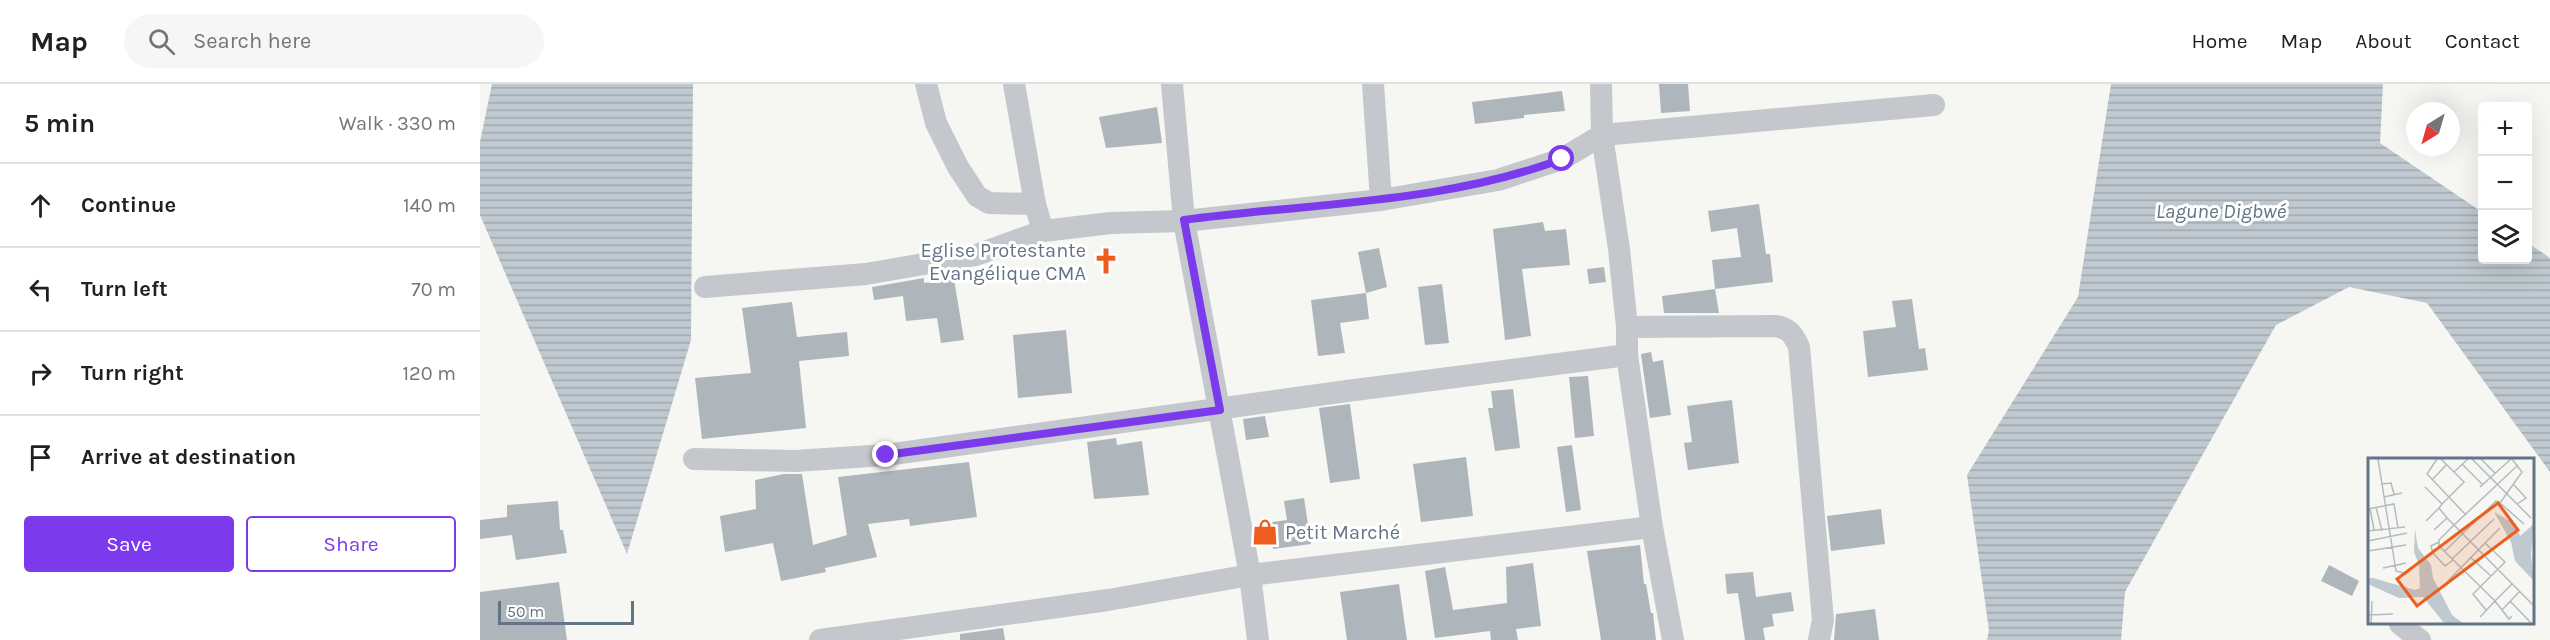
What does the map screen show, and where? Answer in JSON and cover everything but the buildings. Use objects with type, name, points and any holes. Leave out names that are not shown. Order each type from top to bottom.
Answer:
[{"type":"street","points":[[926,84],[936,123],[958,167],[977,196],[989,203],[1035,204]]},
{"type":"street","points":[[1014,84],[1035,204],[1042,231]]},
{"type":"street","points":[[1172,84],[1184,220],[1250,575],[1257,640]]},
{"type":"street","points":[[1373,84],[1381,200]]},
{"type":"street","points":[[1601,84],[1602,135],[1619,249],[1627,327],[1627,355],[1652,528],[1673,640]]},
{"type":"street","points":[[705,287],[866,274],[976,255],[1042,231],[1111,223],[1184,220],[1381,200],[1498,180],[1528,172],[1562,159],[1602,135],[1934,105]]},
{"type":"street","points":[[1627,327],[1775,326],[1786,328],[1794,335],[1799,347],[1809,446],[1822,620],[1819,640]]},
{"type":"street","points":[[694,459],[795,461],[886,455],[1627,355]]},
{"type":"street","points":[[820,640],[1108,600],[1250,575],[1652,528]]},
{"type":"street","points":[[2401,625],[2420,640]]},
{"type":"water","points":[[492,84],[693,84],[691,340],[627,554],[480,215],[480,142]]},
{"type":"water","name":"Lagune Digbwé","points":[[2111,84],[2383,84],[2380,143],[2478,209],[2478,264],[2532,264],[2532,246],[2550,258],[2550,472],[2427,303],[2349,287],[2276,325],[2125,592],[2121,640],[1987,640],[1989,630],[1967,475],[2078,297]]},
{"type":"place","name":"Eglise Protestante Evangélique CMA","points":[[1106,261]]},
{"type":"place","name":"Petit Marché","points":[[1265,532]]},
{"type":"route","points":[[886,455],[1220,410],[1184,220],[1235,213],[1381,200],[1498,180],[1562,159]]}]
